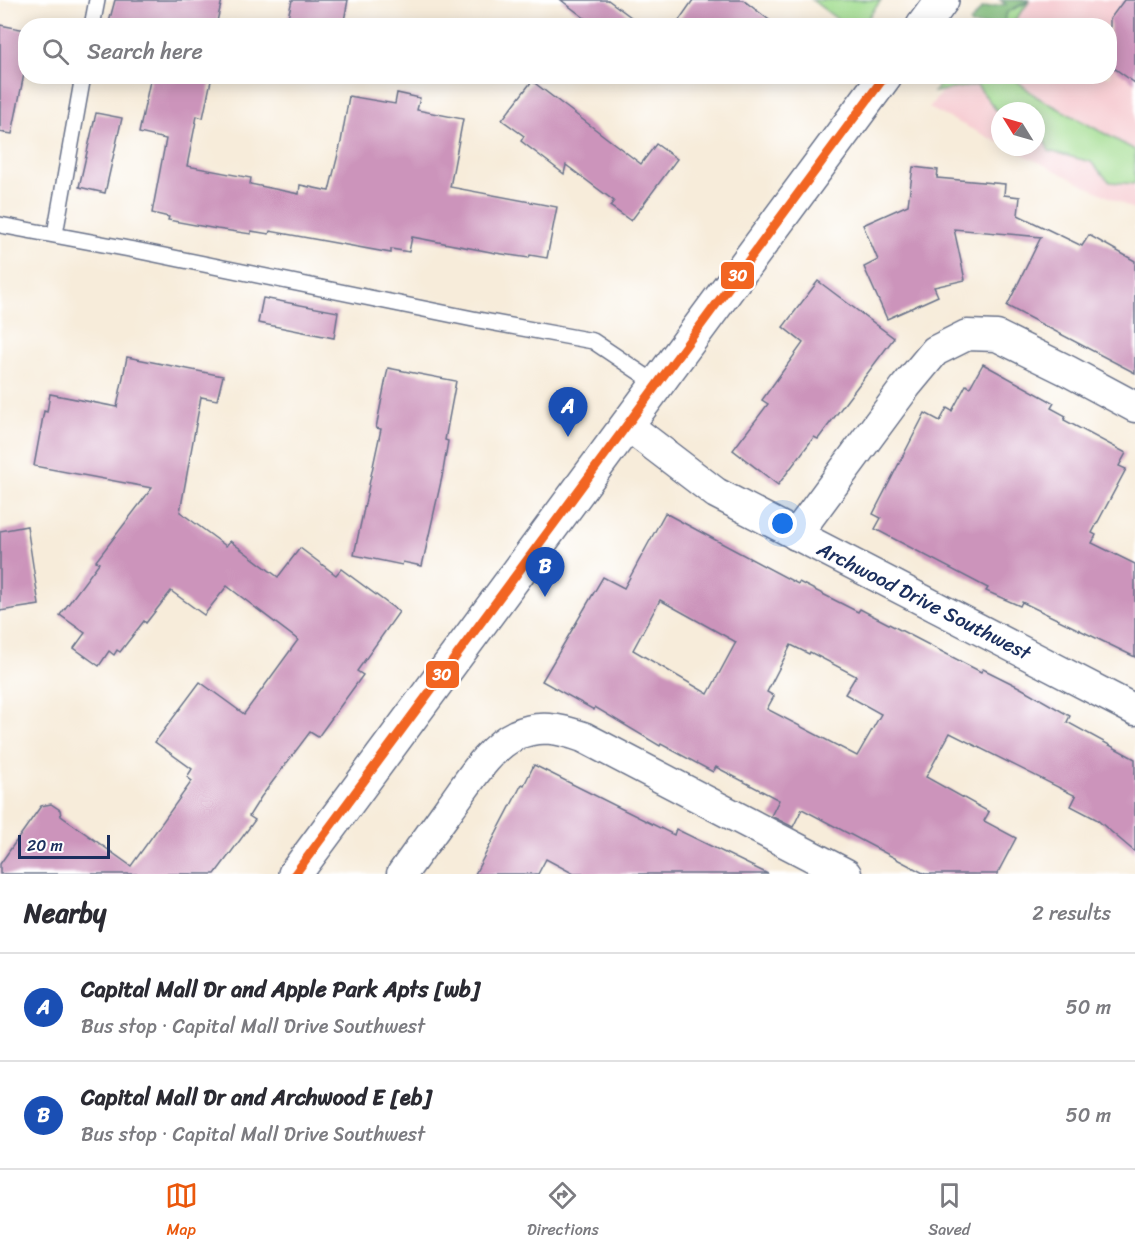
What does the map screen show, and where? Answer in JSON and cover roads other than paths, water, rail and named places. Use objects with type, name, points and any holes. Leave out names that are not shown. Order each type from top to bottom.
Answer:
[{"type":"street","points":[[929,18],[941,0]]},
{"type":"street","points":[[295,874],[879,84]]},
{"type":"street","points":[[796,535],[906,386],[935,351],[967,335],[996,336],[1135,407]]},
{"type":"street","name":"Archwood Drive Southwest","points":[[627,425],[716,493],[1135,710]]},
{"type":"street","points":[[402,874],[474,775],[500,744],[515,735],[552,728],[583,737],[846,874]]},
{"type":"lane","points":[[94,18],[97,0]]},
{"type":"lane","points":[[55,234],[82,84]]},
{"type":"lane","points":[[0,225],[593,341],[657,384]]},
{"type":"place","name":"Capital Mall Dr and Apple Park Apts [wb]","points":[[568,437]]},
{"type":"place","name":"Capital Mall Dr and Archwood E [eb]","points":[[545,597]]}]
